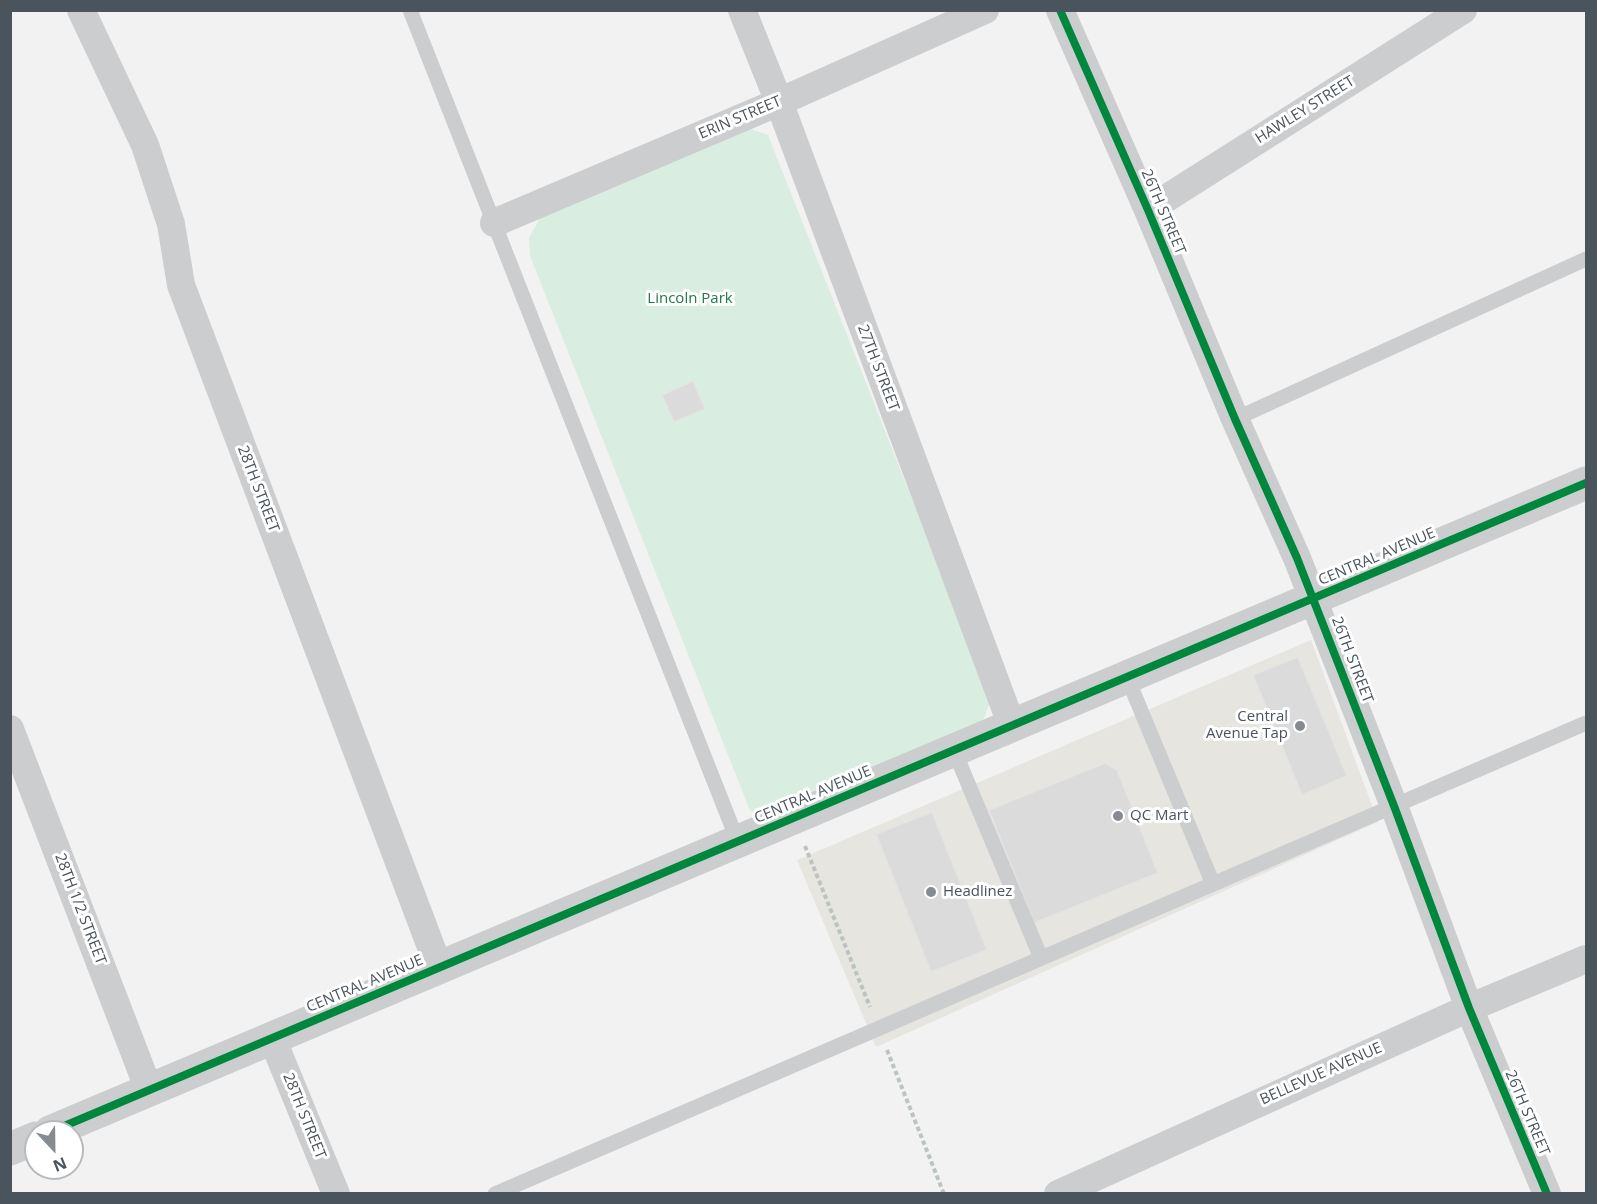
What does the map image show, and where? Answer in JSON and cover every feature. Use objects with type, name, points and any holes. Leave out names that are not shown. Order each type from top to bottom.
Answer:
[{"type":"street","name":"28TH STREET","points":[[81,10],[145,145],[171,224],[181,285],[439,968]]},
{"type":"street","name":"27TH STREET","points":[[742,10],[779,102],[1012,726]]},
{"type":"street","name":"ERIN STREET","points":[[494,222],[779,102],[986,10]]},
{"type":"street","name":"26TH STREET","points":[[1060,10],[1297,558],[1394,806],[1469,1008],[1546,1194]]},
{"type":"street","name":"HAWLEY STREET","points":[[1148,210],[1460,11]]},
{"type":"street","name":"CENTRAL AVENUE","points":[[78,1120],[1587,483]]},
{"type":"street","name":"28TH 1/2 STREET","points":[[10,729],[149,1090]]},
{"type":"street","name":"BELLEVUE AVENUE","points":[[1058,1194],[1469,1008],[1587,959]]},
{"type":"street","name":"28TH STREET","points":[[272,1038],[336,1194]]},
{"type":"street","points":[[10,1149],[24,1143]]},
{"type":"lane","points":[[410,10],[738,842]]},
{"type":"lane","points":[[1235,419],[1587,259]]},
{"type":"lane","points":[[1127,677],[1213,884]]},
{"type":"lane","points":[[495,1194],[1587,723]]},
{"type":"lane","points":[[954,750],[1041,958]]},
{"type":"shaded area","points":[[1311,640],[1378,822],[876,1047],[797,860]]},
{"type":"green space","name":"Lincoln Park","points":[[745,127],[768,135],[991,699],[981,727],[759,821],[749,808],[530,256],[529,238],[541,216]]},
{"type":"building","points":[[693,381],[705,409],[674,422],[662,395]]},
{"type":"building","name":"Central Avenue Tap","points":[[1298,657],[1347,776],[1302,795],[1253,675]]},
{"type":"building","points":[[1105,763],[1117,770],[1158,873],[1034,923],[989,810]]},
{"type":"building","name":"Headlinez","points":[[932,812],[987,950],[931,972],[876,834]]},
{"type":"cycle path","points":[[1060,10],[1297,558],[1394,806],[1469,1008],[1547,1194]]},
{"type":"cycle path","points":[[78,1120],[1586,483]]},
{"type":"place","name":"Central Avenue Tap","points":[[1300,726]]},
{"type":"place","name":"QC Mart","points":[[1118,816]]},
{"type":"place","name":"Headlinez","points":[[931,892]]}]
